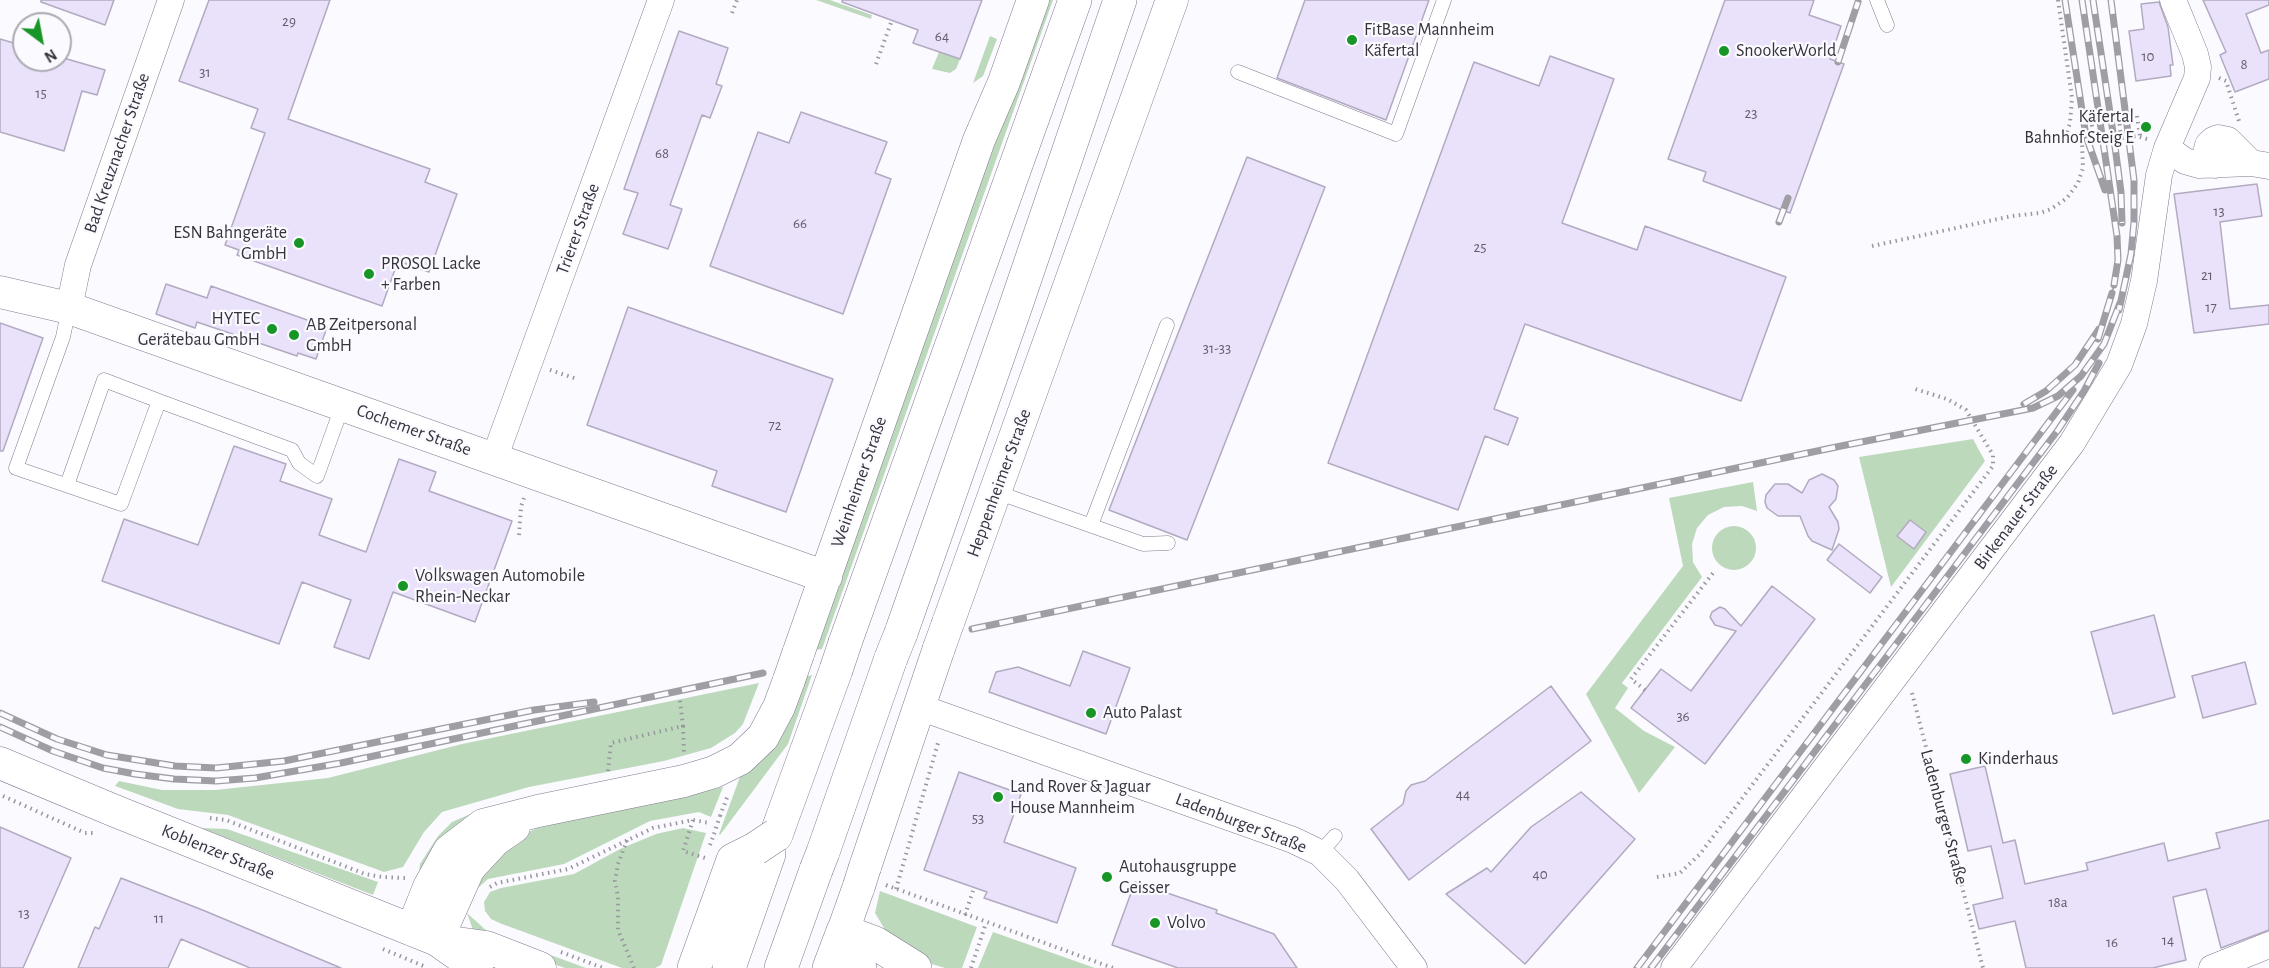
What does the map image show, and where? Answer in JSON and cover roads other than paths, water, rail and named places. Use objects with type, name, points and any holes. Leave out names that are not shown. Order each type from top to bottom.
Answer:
[{"type":"main road","points":[[729,968],[767,846],[840,657],[1075,0]]},
{"type":"main road","points":[[781,968],[1014,311],[1120,0]]},
{"type":"main road","points":[[693,961],[733,860],[767,846]]},
{"type":"main road","points":[[842,954],[875,943],[915,968]]},
{"type":"street","name":"Bad Kreuznacher Straße","points":[[69,308],[78,265],[171,0]]},
{"type":"street","name":"Trierer Straße","points":[[494,459],[661,0]]},
{"type":"street","name":"Weinheimer Straße","points":[[424,935],[469,868],[495,840],[538,811],[684,781],[714,772],[740,759],[763,737],[779,707],[979,140],[1004,82],[1033,0]]},
{"type":"street","name":"Heppenheimer Straße","points":[[842,954],[869,879],[919,707],[1172,0]]},
{"type":"street","name":"Birkenauer Straße","points":[[1674,968],[2072,443],[2119,365],[2134,324],[2144,281],[2159,175],[2167,148],[2192,93],[2198,67],[2189,36],[2173,0]]},
{"type":"street","points":[[2167,148],[2185,161],[2199,165],[2215,165],[2251,158]]},
{"type":"street","name":"Cochemer Straße","points":[[0,292],[69,308],[826,577]]},
{"type":"street","name":"Ladenburger Straße","points":[[919,707],[1293,840],[1328,845],[1347,880],[1414,968]]},
{"type":"street","name":"Koblenzer Straße","points":[[0,763],[424,935],[477,968]]},
{"type":"street","name":"Koblenzer Straße","points":[[424,935],[486,947],[540,968]]},
{"type":"street","points":[[2212,968],[2269,945]]},
{"type":"lane","points":[[1238,72],[1396,134],[1444,0]]},
{"type":"lane","points":[[1877,0],[1887,25]]},
{"type":"lane","points":[[69,308],[63,337],[16,468],[121,504],[159,401]]},
{"type":"lane","points":[[1091,525],[1167,325]]},
{"type":"lane","points":[[67,485],[104,380],[292,450],[299,463],[317,476],[343,404]]},
{"type":"lane","points":[[996,492],[1143,544],[1168,543]]},
{"type":"tram line","points":[[2112,293],[2114,285]]},
{"type":"railway","points":[[2065,0],[2086,136],[2105,190]]},
{"type":"railway","points":[[2082,0],[2117,236],[2118,260],[2114,285]]},
{"type":"railway","points":[[2093,0],[2121,192],[2122,223]]},
{"type":"railway","points":[[2111,0],[2134,180],[2131,254],[2119,310]]},
{"type":"railway","points":[[1838,62],[1858,2]]},
{"type":"railway","points":[[1779,222],[1788,198]]},
{"type":"railway","points":[[2098,339],[2112,293]]},
{"type":"railway","points":[[972,629],[1841,446],[2033,408],[2058,396],[2081,376],[2104,344],[2120,303]]},
{"type":"railway","points":[[2024,404],[2046,391],[2075,365],[2099,329]]},
{"type":"railway","points":[[1651,968],[2058,430],[2084,391],[2099,363]]},
{"type":"railway","points":[[1637,968],[2073,390]]},
{"type":"railway","points":[[0,727],[53,751],[103,768],[174,779],[216,781],[255,778],[341,763],[763,673]]},
{"type":"railway","points":[[0,713],[57,739],[107,755],[175,766],[216,768],[284,761],[534,710],[594,702]]},
{"type":"place","name":"FitBase Mannheim Käfertal","points":[[1352,40]]},
{"type":"place","name":"SnookerWorld","points":[[1724,51]]},
{"type":"place","name":"Käfertal Bahnhof Steig E","points":[[2146,127]]},
{"type":"place","name":"ESN Bahngeräte GmbH","points":[[299,243]]},
{"type":"place","name":"PROSOL Lacke + Farben","points":[[369,274]]},
{"type":"place","name":"HYTEC Gerätebau GmbH","points":[[272,329]]},
{"type":"place","name":"AB Zeitpersonal GmbH","points":[[294,335]]},
{"type":"place","name":"Volkswagen Automobile Rhein-Neckar","points":[[403,586]]},
{"type":"place","name":"Auto Palast","points":[[1091,713]]},
{"type":"place","name":"Kinderhaus","points":[[1966,759]]},
{"type":"place","name":"Land Rover & Jaguar House Mannheim","points":[[998,797]]},
{"type":"place","name":"Autohausgruppe Geisser","points":[[1107,877]]},
{"type":"place","name":"Volvo","points":[[1155,923]]}]
